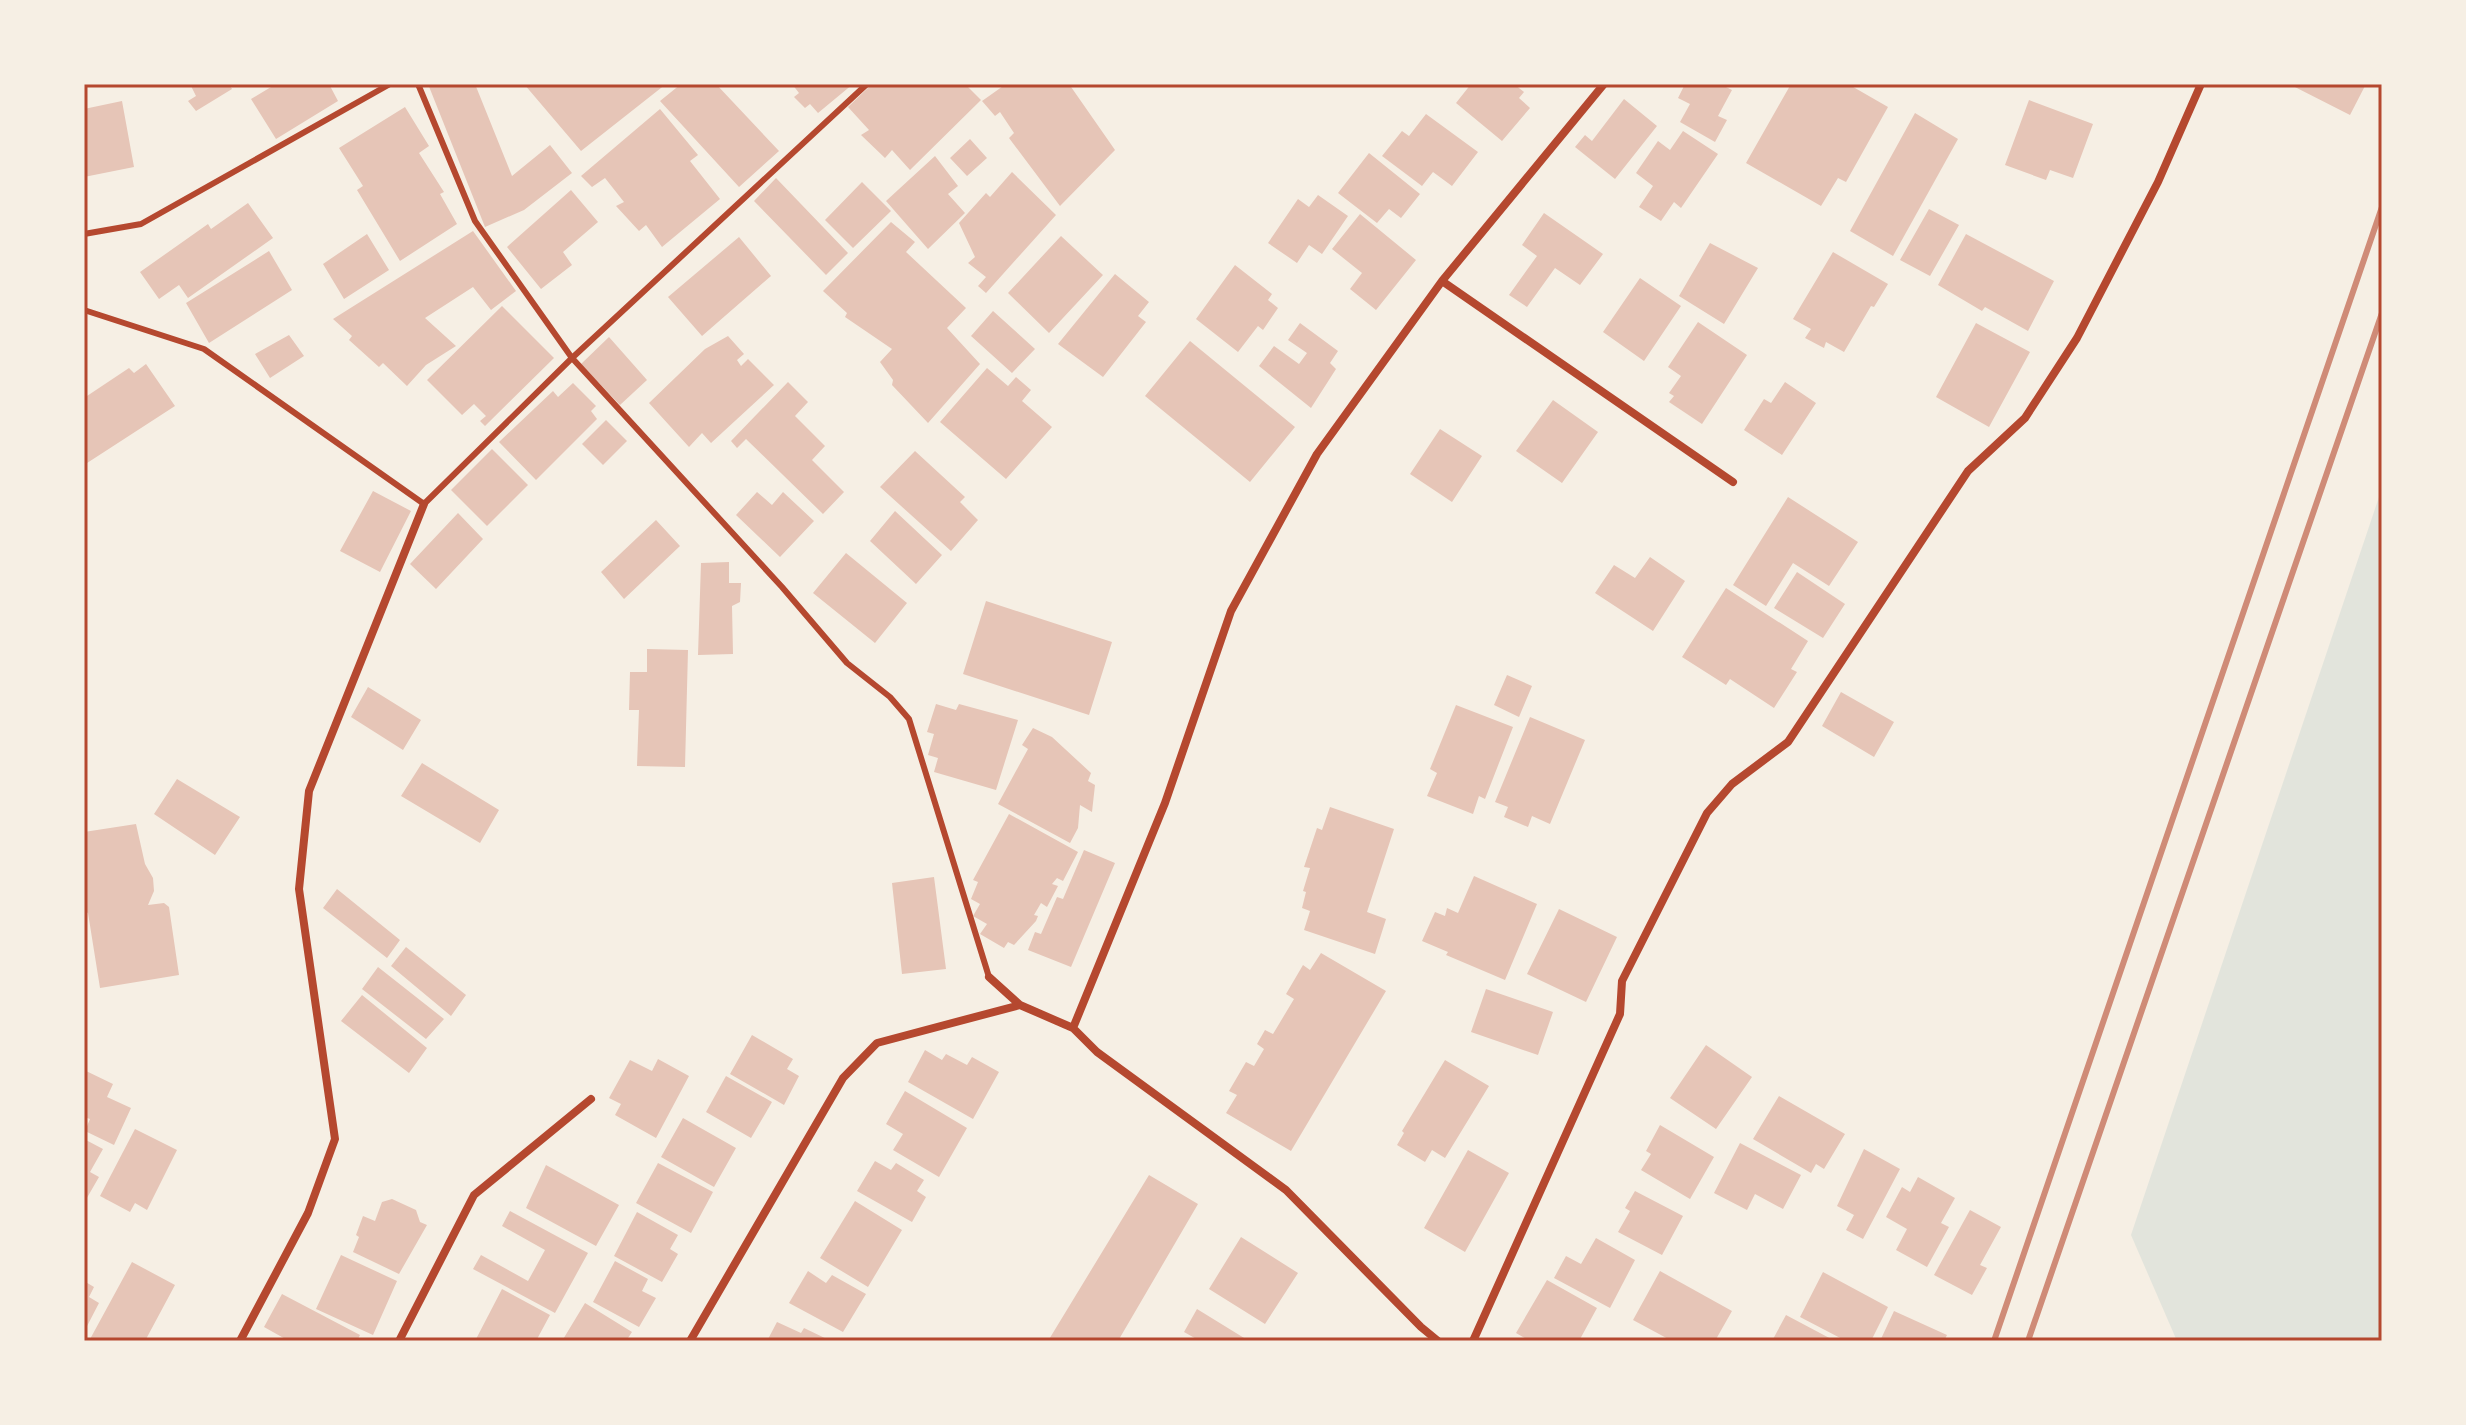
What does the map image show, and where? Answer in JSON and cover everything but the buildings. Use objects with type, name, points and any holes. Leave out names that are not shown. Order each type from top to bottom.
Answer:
[{"type":"street","points":[[1073,1028],[1165,803],[1231,611],[1317,454],[1442,281],[1604,84]]},
{"type":"street","points":[[1473,1341],[1620,1014],[1622,981],[1707,813],[1732,784],[1788,742],[1968,471],[2025,418],[2077,338],[2158,182],[2201,84]]},
{"type":"street","points":[[1442,281],[1733,482]]},
{"type":"street","points":[[240,1341],[308,1213],[335,1139],[299,889],[309,791],[424,504]]},
{"type":"street","points":[[989,977],[1020,1005],[1073,1028],[1097,1052],[1286,1190],[1438,1341]]},
{"type":"street","points":[[690,1341],[843,1078],[868,1052],[877,1043],[1020,1005]]},
{"type":"street","points":[[399,1341],[474,1195],[591,1099]]},
{"type":"lane","points":[[84,234],[141,224],[390,84]]},
{"type":"lane","points":[[418,84],[475,221],[572,358],[782,587],[847,663],[890,697],[909,719],[989,977]]},
{"type":"lane","points":[[84,310],[204,349],[424,504],[572,358],[867,84]]},
{"type":"shaded area","points":[[2382,488],[2382,1341],[2177,1341],[2131,1235]]},
{"type":"railway","points":[[1994,1341],[2382,207]]},
{"type":"railway","points":[[2028,1341],[2382,313]]}]
